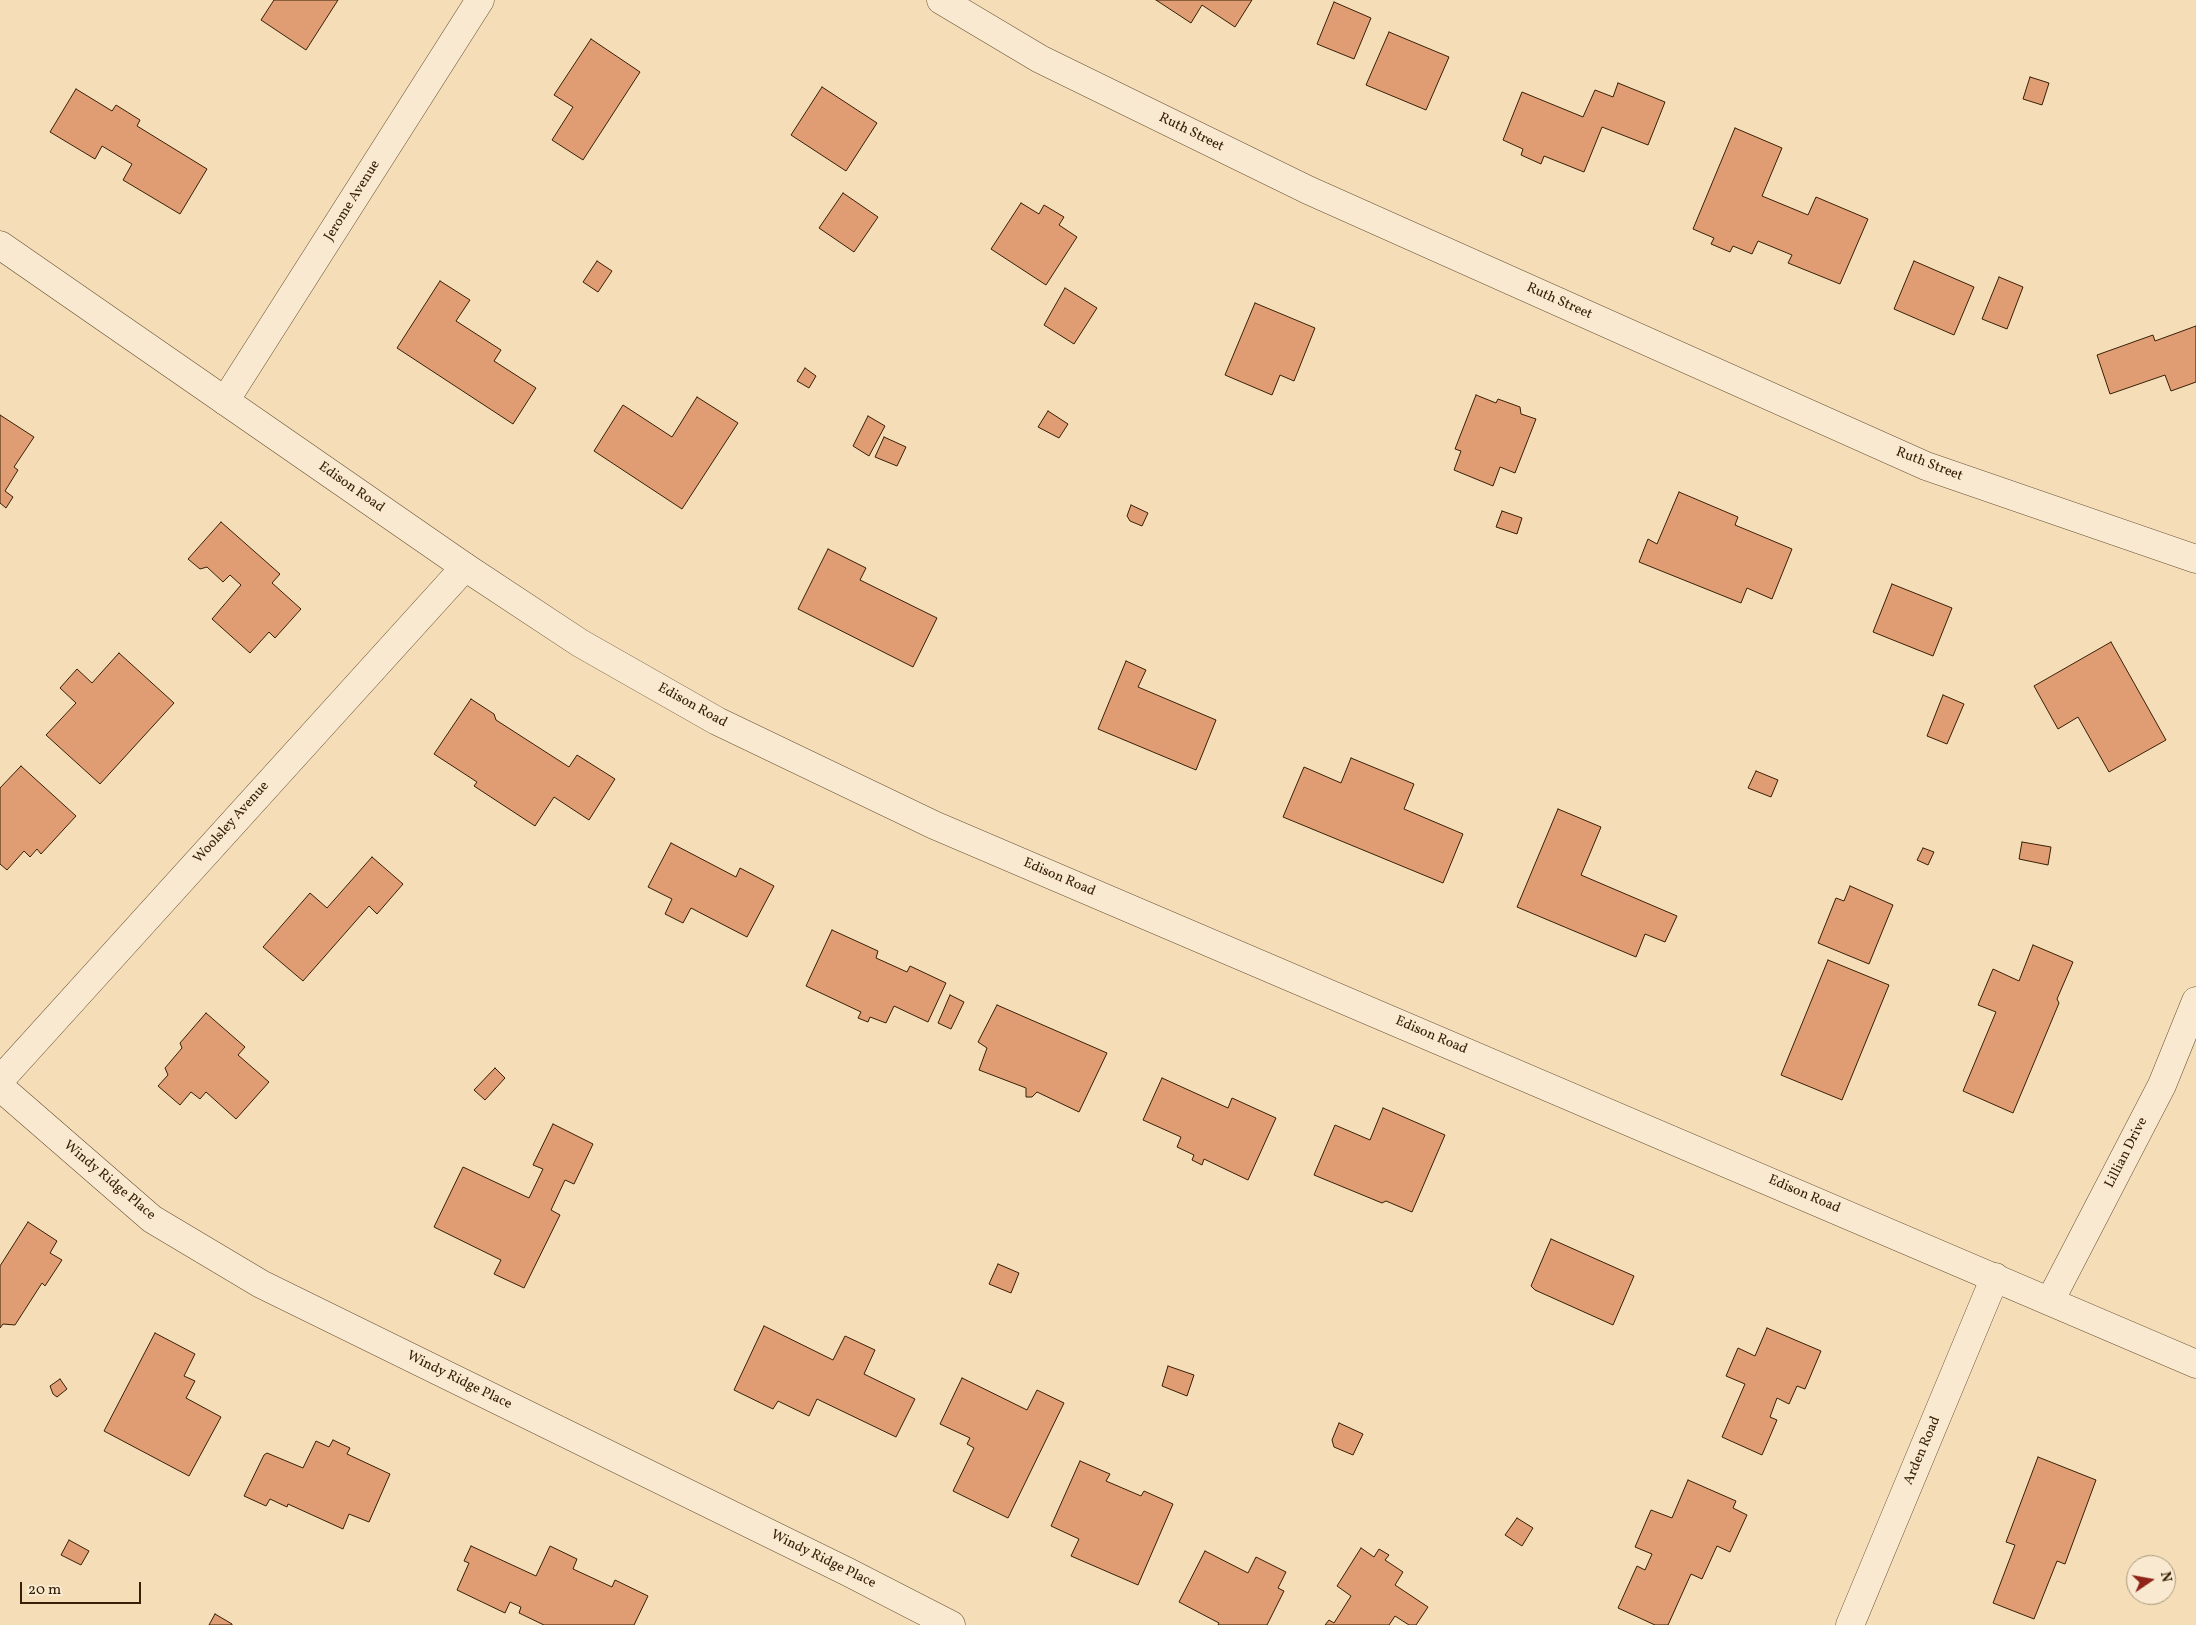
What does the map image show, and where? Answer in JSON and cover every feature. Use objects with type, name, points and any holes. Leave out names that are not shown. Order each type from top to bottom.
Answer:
[{"type":"street","name":"Jerome Avenue","points":[[225,401],[480,0]]},
{"type":"street","name":"Ruth Street","points":[[941,0],[1040,59],[1308,190],[1926,466],[2196,559]]},
{"type":"street","name":"Edison Road","points":[[0,245],[465,567],[580,643],[717,721],[934,825],[2196,1364]]},
{"type":"street","name":"Woolsley Avenue","points":[[0,1080],[465,567]]},
{"type":"street","name":"Lillian Drive","points":[[2050,1301],[2162,1085],[2196,1001]]},
{"type":"street","name":"Windy Ridge Place","points":[[0,1087],[152,1219],[261,1284],[848,1572],[951,1625]]},
{"type":"street","name":"Arden Road","points":[[1850,1625],[1995,1277]]},
{"type":"building","points":[[274,0],[338,0],[306,50],[261,20]]},
{"type":"building","points":[[1156,0],[1252,0],[1235,27],[1202,5],[1191,23]]},
{"type":"building","points":[[1334,2],[1371,18],[1354,59],[1317,44]]},
{"type":"building","points":[[1389,32],[1449,57],[1426,110],[1366,85]]},
{"type":"building","points":[[591,39],[640,72],[583,160],[552,140],[573,107],[554,95]]},
{"type":"building","points":[[2030,77],[2049,83],[2042,105],[2023,99]]},
{"type":"building","points":[[1618,83],[1665,102],[1648,145],[1602,127],[1584,172],[1544,156],[1541,164],[1521,155],[1523,149],[1503,140],[1522,92],[1583,117],[1595,90],[1613,97]]},
{"type":"building","points":[[822,87],[877,123],[846,171],[791,135]]},
{"type":"building","points":[[76,89],[112,111],[116,105],[140,120],[137,126],[207,169],[180,214],[123,180],[132,164],[102,146],[95,159],[50,132]]},
{"type":"building","points":[[1735,128],[1782,148],[1762,196],[1808,215],[1816,197],[1868,219],[1840,284],[1788,263],[1792,255],[1758,241],[1752,254],[1733,246],[1730,252],[1711,244],[1714,238],[1693,229]]},
{"type":"building","points":[[843,193],[878,217],[854,252],[819,228]]},
{"type":"building","points":[[1021,203],[1039,214],[1044,205],[1064,217],[1059,225],[1077,237],[1046,285],[991,249]]},
{"type":"building","points":[[597,261],[612,271],[598,292],[583,282]]},
{"type":"building","points":[[1914,261],[1974,287],[1954,335],[1894,309]]},
{"type":"building","points":[[1999,277],[2023,287],[2007,329],[1982,319]]},
{"type":"building","points":[[440,281],[470,300],[456,321],[501,350],[494,361],[536,388],[513,424],[397,348]]},
{"type":"building","points":[[1065,288],[1097,308],[1074,344],[1044,325]]},
{"type":"building","points":[[1255,303],[1315,328],[1294,381],[1280,375],[1272,395],[1225,375]]},
{"type":"building","points":[[2196,326],[2196,382],[2171,391],[2165,375],[2110,394],[2097,355],[2153,335],[2155,341]]},
{"type":"building","points":[[805,368],[816,376],[809,388],[797,381]]},
{"type":"building","points":[[1476,395],[1496,403],[1498,399],[1520,407],[1521,414],[1536,419],[1515,473],[1500,467],[1493,486],[1454,470],[1461,451],[1455,449]]},
{"type":"building","points":[[697,397],[738,423],[682,509],[594,451],[623,405],[672,437]]},
{"type":"building","points":[[1048,411],[1068,424],[1059,438],[1038,427]]},
{"type":"building","points":[[0,415],[34,437],[14,467],[18,470],[5,491],[13,497],[6,508],[0,503]]},
{"type":"building","points":[[868,416],[885,426],[869,456],[853,446]]},
{"type":"building","points":[[884,437],[906,447],[897,466],[875,457]]},
{"type":"building","points":[[1679,492],[1738,517],[1735,525],[1792,549],[1772,599],[1747,588],[1741,603],[1639,562],[1648,539],[1657,544]]},
{"type":"building","points":[[1131,505],[1148,513],[1142,526],[1130,521],[1127,516]]},
{"type":"building","points":[[1502,511],[1522,518],[1517,534],[1496,527]]},
{"type":"building","points":[[221,522],[280,574],[272,583],[301,609],[275,638],[269,632],[250,653],[212,619],[241,585],[230,575],[223,582],[207,567],[200,569],[188,559]]},
{"type":"building","points":[[828,549],[866,568],[860,580],[937,618],[913,667],[798,609]]},
{"type":"building","points":[[1892,584],[1952,608],[1933,656],[1873,632]]},
{"type":"building","points":[[2111,642],[2166,740],[2109,772],[2078,717],[2058,729],[2034,686]]},
{"type":"building","points":[[119,653],[174,703],[100,784],[46,735],[76,703],[60,688],[77,669],[92,683]]},
{"type":"building","points":[[1126,661],[1146,670],[1138,687],[1216,720],[1196,770],[1098,729]]},
{"type":"building","points":[[1943,695],[1964,704],[1947,744],[1927,736]]},
{"type":"building","points":[[471,699],[494,714],[496,720],[569,767],[577,755],[615,779],[589,820],[554,797],[535,826],[474,786],[477,782],[434,754]]},
{"type":"building","points":[[1351,758],[1414,784],[1404,809],[1463,834],[1443,883],[1283,817],[1304,767],[1341,783]]},
{"type":"building","points":[[21,766],[76,816],[41,854],[37,849],[30,857],[24,851],[7,870],[0,864],[0,788]]},
{"type":"building","points":[[1756,771],[1778,780],[1771,797],[1748,788]]},
{"type":"building","points":[[1558,809],[1601,827],[1581,875],[1677,916],[1665,942],[1645,934],[1636,957],[1517,907]]},
{"type":"building","points":[[2022,842],[2051,847],[2048,865],[2019,859]]},
{"type":"building","points":[[671,843],[736,877],[740,868],[774,886],[747,937],[691,908],[683,923],[665,914],[672,899],[648,887]]},
{"type":"building","points":[[1923,848],[1934,852],[1928,865],[1917,860]]},
{"type":"building","points":[[372,857],[403,884],[377,914],[369,906],[303,981],[263,947],[310,893],[327,908]]},
{"type":"building","points":[[1850,886],[1893,905],[1869,964],[1818,943],[1836,898],[1844,901]]},
{"type":"building","points":[[832,930],[878,951],[876,958],[907,972],[910,966],[946,983],[928,1022],[894,1006],[886,1023],[870,1017],[868,1022],[858,1018],[861,1012],[806,986]]},
{"type":"building","points":[[2033,945],[2073,962],[2057,999],[2059,1003],[2013,1113],[1963,1091],[1996,1012],[1978,1005],[1993,969],[2019,981]]},
{"type":"building","points":[[1828,960],[1889,985],[1842,1100],[1781,1075]]},
{"type":"building","points":[[950,995],[964,1002],[951,1029],[938,1023]]},
{"type":"building","points":[[997,1005],[1107,1053],[1079,1112],[1037,1092],[1032,1097],[1026,1097],[1026,1088],[979,1070],[987,1048],[978,1042]]},
{"type":"building","points":[[206,1013],[245,1047],[238,1055],[269,1082],[236,1119],[206,1092],[200,1099],[191,1092],[180,1105],[158,1086],[168,1075],[165,1068],[182,1048],[180,1043]]},
{"type":"building","points":[[495,1068],[505,1078],[485,1100],[474,1090]]},
{"type":"building","points":[[1162,1078],[1228,1108],[1232,1098],[1276,1118],[1248,1180],[1204,1159],[1202,1165],[1192,1160],[1194,1155],[1177,1147],[1181,1137],[1143,1120]]},
{"type":"building","points":[[1383,1108],[1445,1135],[1412,1212],[1386,1201],[1382,1203],[1314,1175],[1335,1125],[1370,1140]]},
{"type":"building","points":[[553,1124],[593,1144],[574,1184],[565,1180],[551,1210],[560,1215],[524,1288],[494,1274],[501,1260],[434,1227],[463,1167],[529,1198],[543,1169],[533,1165]]},
{"type":"building","points":[[28,1222],[57,1241],[50,1253],[62,1260],[45,1286],[42,1283],[15,1325],[3,1324],[0,1328],[0,1266]]},
{"type":"building","points":[[1551,1239],[1634,1276],[1613,1325],[1535,1290],[1531,1286]]},
{"type":"building","points":[[998,1264],[1019,1273],[1011,1293],[989,1284]]},
{"type":"building","points":[[764,1326],[833,1360],[845,1336],[875,1350],[864,1374],[915,1399],[896,1437],[817,1399],[809,1416],[778,1401],[773,1409],[734,1390]]},
{"type":"building","points":[[1767,1328],[1821,1351],[1805,1389],[1797,1386],[1789,1404],[1777,1398],[1770,1417],[1777,1420],[1762,1455],[1722,1437],[1745,1384],[1726,1376],[1738,1348],[1755,1356]]},
{"type":"building","points":[[155,1333],[195,1354],[184,1376],[195,1381],[186,1398],[221,1417],[189,1476],[104,1431]]},
{"type":"building","points":[[1168,1366],[1194,1375],[1187,1396],[1162,1386]]},
{"type":"building","points":[[962,1378],[1027,1410],[1037,1390],[1064,1403],[1008,1518],[953,1491],[974,1448],[967,1444],[970,1438],[940,1424]]},
{"type":"building","points":[[60,1379],[67,1389],[57,1397],[53,1394],[50,1386]]},
{"type":"building","points":[[1339,1423],[1363,1434],[1353,1455],[1334,1447],[1332,1440]]},
{"type":"building","points":[[333,1440],[350,1448],[347,1454],[390,1474],[369,1522],[349,1514],[343,1529],[288,1504],[287,1507],[270,1499],[266,1506],[244,1496],[264,1455],[267,1453],[303,1468],[316,1441],[329,1447]]},
{"type":"building","points":[[2038,1457],[2096,1480],[2065,1564],[2057,1561],[2034,1619],[1993,1603],[2015,1545],[2006,1542]]},
{"type":"building","points":[[1080,1461],[1110,1474],[1106,1481],[1141,1496],[1144,1491],[1173,1504],[1138,1585],[1071,1556],[1079,1539],[1051,1526]]},
{"type":"building","points":[[1688,1480],[1736,1501],[1733,1508],[1747,1515],[1730,1552],[1717,1546],[1702,1579],[1691,1574],[1668,1625],[1655,1625],[1618,1608],[1637,1566],[1645,1570],[1652,1554],[1635,1547],[1651,1510],[1672,1518]]},
{"type":"building","points":[[1517,1518],[1533,1528],[1522,1546],[1505,1535]]},
{"type":"building","points":[[69,1540],[89,1551],[81,1565],[61,1555]]},
{"type":"building","points":[[471,1546],[536,1576],[550,1546],[577,1559],[573,1569],[612,1587],[615,1580],[648,1596],[634,1625],[544,1625],[519,1613],[521,1607],[510,1602],[505,1613],[457,1590],[469,1563],[464,1561]]},
{"type":"building","points":[[1361,1548],[1374,1557],[1379,1549],[1389,1555],[1385,1560],[1403,1572],[1395,1585],[1428,1607],[1416,1625],[1409,1625],[1395,1616],[1389,1625],[1325,1625],[1329,1620],[1334,1623],[1351,1596],[1337,1586]]},
{"type":"building","points":[[1205,1551],[1248,1573],[1256,1557],[1286,1572],[1278,1588],[1284,1591],[1267,1625],[1218,1625],[1219,1623],[1179,1602]]},
{"type":"building","points":[[215,1614],[232,1624],[232,1625],[209,1625]]}]
